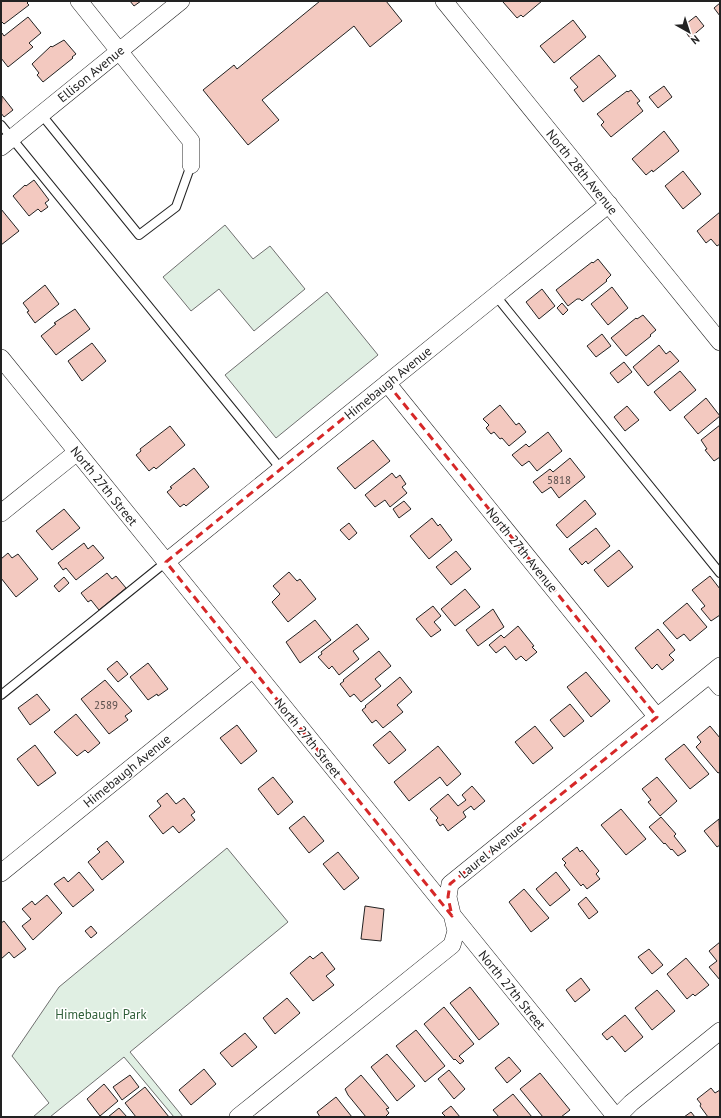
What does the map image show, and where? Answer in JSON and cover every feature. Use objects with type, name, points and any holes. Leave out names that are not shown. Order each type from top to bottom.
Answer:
[{"type":"street","points":[[79,1],[191,141],[191,165]]},
{"type":"street","name":"Ellison Avenue","points":[[6,142],[181,1]]},
{"type":"street","name":"North 28th Avenue","points":[[444,1],[720,342]]},
{"type":"street","name":"Himebaugh Avenue","points":[[166,562],[609,204]]},
{"type":"street","name":"North 27th Street","points":[[1,358],[616,1117]]},
{"type":"street","name":"North 27th Avenue","points":[[388,383],[657,717]]},
{"type":"street","points":[[1,513],[77,452]]},
{"type":"street","name":"Himebaugh Avenue","points":[[1,873],[253,669]]},
{"type":"street","name":"Laurel Avenue","points":[[238,1117],[452,945],[456,931],[448,897],[450,884],[657,717],[717,676]]},
{"type":"street","points":[[616,1117],[631,1103],[720,1031]]},
{"type":"lane","points":[[41,114],[140,235],[176,206],[191,165]]},
{"type":"lane","points":[[1,124],[6,142],[281,469]]},
{"type":"lane","points":[[496,296],[720,573]]},
{"type":"lane","points":[[1,695],[166,562]]},
{"type":"highlighted area","points":[[387,383],[657,717],[450,884],[448,897],[452,916],[166,562]]},
{"type":"green space","points":[[225,225],[253,259],[270,246],[305,289],[254,331],[219,289],[191,311],[163,277]]},
{"type":"green space","points":[[327,292],[378,355],[276,438],[225,375]]},
{"type":"green space","name":"Himebaugh Park","points":[[227,848],[288,922],[130,1052],[183,1117],[174,1117],[124,1057],[50,1117],[33,1117],[49,1103],[12,1056],[59,987]]},
{"type":"building","points":[[1,1],[29,1],[27,3],[29,5],[4,24],[1,21]]},
{"type":"building","points":[[130,1],[141,1],[134,6]]},
{"type":"building","points":[[320,1],[386,1],[402,21],[370,47],[354,26],[262,100],[279,120],[248,145],[203,90],[234,65],[237,69]]},
{"type":"building","points":[[542,1],[523,17],[521,15],[517,18],[503,2]]},
{"type":"building","points":[[720,3],[720,16],[714,8]]},
{"type":"building","points":[[696,16],[704,26],[690,38],[682,27]]},
{"type":"building","points":[[28,17],[41,33],[29,43],[33,47],[8,67],[1,58],[1,34],[2,33],[4,36]]},
{"type":"building","points":[[573,20],[586,37],[554,63],[540,46]]},
{"type":"building","points":[[64,40],[76,54],[43,82],[37,75],[39,73],[32,64],[51,46],[52,47]]},
{"type":"building","points":[[599,55],[616,76],[583,102],[574,90],[578,87],[570,78]]},
{"type":"building","points":[[664,86],[672,97],[658,108],[649,97]]},
{"type":"building","points":[[631,90],[640,101],[637,103],[643,111],[611,137],[601,125],[604,122],[597,114],[627,91],[628,92]]},
{"type":"building","points":[[2,96],[13,110],[4,117],[1,113]]},
{"type":"building","points":[[664,131],[679,151],[653,172],[652,170],[646,175],[632,159]]},
{"type":"building","points":[[683,171],[701,194],[683,209],[665,186]]},
{"type":"building","points":[[34,180],[49,200],[45,203],[48,207],[41,212],[38,209],[29,216],[13,196],[25,185],[26,186]]},
{"type":"building","points":[[1,209],[19,231],[1,245]]},
{"type":"building","points":[[720,212],[720,244],[717,246],[711,239],[706,243],[697,231]]},
{"type":"building","points":[[598,259],[611,275],[606,280],[607,281],[582,301],[577,299],[568,306],[556,290]]},
{"type":"building","points":[[45,285],[59,304],[35,323],[27,312],[29,311],[23,303]]},
{"type":"building","points":[[612,287],[628,308],[608,325],[591,304]]},
{"type":"building","points":[[542,289],[555,306],[539,319],[526,302]]},
{"type":"building","points":[[562,303],[568,310],[563,315],[557,308]]},
{"type":"building","points":[[75,309],[90,329],[56,355],[41,336],[56,324],[54,323]]},
{"type":"building","points":[[643,315],[656,330],[650,335],[651,336],[626,356],[611,338],[636,318],[637,319]]},
{"type":"building","points":[[602,334],[611,346],[596,357],[587,346]]},
{"type":"building","points":[[92,343],[106,361],[82,381],[68,361]]},
{"type":"building","points":[[659,345],[666,354],[670,351],[679,361],[648,386],[633,367]]},
{"type":"building","points":[[624,362],[632,372],[618,383],[610,373]]},
{"type":"building","points":[[680,371],[696,390],[670,411],[654,392]]},
{"type":"building","points":[[706,398],[720,416],[698,434],[684,417]]},
{"type":"building","points":[[500,405],[516,425],[519,423],[526,432],[509,446],[494,432],[491,434],[486,428],[489,425],[483,419]]},
{"type":"building","points":[[627,406],[639,420],[625,431],[614,417]]},
{"type":"building","points":[[720,425],[720,457],[714,461],[705,450],[707,449],[701,440]]},
{"type":"building","points":[[170,426],[185,445],[156,469],[154,467],[149,471],[136,455],[141,451],[140,449]]},
{"type":"building","points":[[548,432],[562,451],[537,471],[529,461],[522,466],[512,455],[526,444],[529,447]]},
{"type":"building","points":[[373,440],[390,461],[355,489],[337,468]]},
{"type":"building","points":[[570,458],[585,477],[559,498],[551,487],[542,493],[533,482],[550,469],[553,472]]},
{"type":"building","points":[[194,468],[209,487],[186,506],[184,504],[180,507],[167,492],[172,488],[170,487]]},
{"type":"building","points":[[392,473],[396,478],[400,475],[406,484],[402,487],[407,493],[390,507],[385,500],[375,507],[365,495]]},
{"type":"building","points":[[585,500],[596,514],[567,538],[556,525]]},
{"type":"building","points":[[404,501],[411,509],[399,518],[393,509]]},
{"type":"building","points":[[64,509],[80,528],[52,550],[36,531]]},
{"type":"building","points":[[432,518],[438,526],[440,524],[452,540],[429,559],[410,536]]},
{"type":"building","points":[[349,523],[357,533],[349,540],[340,530]]},
{"type":"building","points":[[596,528],[610,546],[588,564],[586,561],[582,565],[569,549]]},
{"type":"building","points":[[84,543],[88,549],[93,545],[104,558],[76,580],[66,568],[63,570],[58,563]]},
{"type":"building","points":[[619,550],[633,567],[608,587],[594,570]]},
{"type":"building","points":[[456,551],[471,569],[451,585],[436,567]]},
{"type":"building","points":[[8,553],[12,558],[18,554],[38,579],[16,597],[1,578],[1,559]]},
{"type":"building","points":[[289,572],[297,581],[300,579],[316,599],[288,622],[272,602],[280,594],[273,586]]},
{"type":"building","points":[[107,573],[112,579],[116,576],[126,588],[99,610],[91,600],[88,602],[81,593]]},
{"type":"building","points":[[710,576],[720,589],[720,615],[711,621],[701,609],[705,606],[692,590]]},
{"type":"building","points":[[64,577],[69,583],[59,592],[54,586]]},
{"type":"building","points":[[465,589],[480,607],[455,626],[441,609]]},
{"type":"building","points":[[687,603],[707,627],[690,641],[684,634],[677,639],[663,623]]},
{"type":"building","points":[[433,606],[441,616],[434,622],[441,630],[431,637],[416,619]]},
{"type":"building","points":[[493,609],[504,627],[478,646],[466,630]]},
{"type":"building","points":[[315,620],[331,640],[300,663],[286,642]]},
{"type":"building","points":[[357,624],[369,639],[353,651],[359,659],[339,675],[332,666],[329,669],[318,657],[322,654],[321,652]]},
{"type":"building","points":[[518,626],[537,652],[526,661],[521,656],[516,660],[505,646],[496,653],[489,645],[501,635],[504,638]]},
{"type":"building","points":[[658,629],[675,650],[669,655],[674,660],[662,670],[657,664],[652,669],[635,648]]},
{"type":"building","points":[[379,651],[391,666],[375,679],[381,686],[361,702],[354,694],[350,697],[340,684]]},
{"type":"building","points":[[117,661],[128,674],[118,682],[107,669]]},
{"type":"building","points":[[148,663],[168,689],[158,696],[157,694],[148,700],[130,677]]},
{"type":"building","points":[[586,672],[610,701],[591,717],[567,687]]},
{"type":"building","points":[[400,677],[412,692],[397,705],[403,712],[383,728],[376,720],[372,723],[362,710]]},
{"type":"building","points":[[105,680],[132,711],[125,716],[128,720],[109,734],[81,699]]},
{"type":"building","points":[[37,694],[50,710],[30,725],[18,708]]},
{"type":"building","points":[[570,704],[584,721],[564,737],[550,720]]},
{"type":"building","points":[[76,714],[100,743],[88,753],[85,750],[77,756],[54,732]]},
{"type":"building","points":[[237,725],[257,751],[241,764],[220,738]]},
{"type":"building","points":[[535,726],[553,748],[533,764],[515,742]]},
{"type":"building","points":[[710,726],[720,738],[720,772],[718,773],[696,747],[701,742],[697,737]]},
{"type":"building","points":[[390,731],[406,750],[389,764],[373,745]]},
{"type":"building","points":[[684,744],[709,774],[690,789],[665,759]]},
{"type":"building","points":[[35,745],[56,773],[38,786],[17,759]]},
{"type":"building","points":[[438,746],[461,774],[447,786],[440,777],[409,801],[394,782]]},
{"type":"building","points":[[273,777],[293,802],[278,815],[258,789]]},
{"type":"building","points":[[657,777],[677,801],[660,816],[648,802],[651,800],[642,789]]},
{"type":"building","points":[[472,786],[485,801],[474,810],[471,806],[463,812],[466,817],[448,831],[443,824],[440,826],[436,820],[438,818],[430,809],[448,794],[458,806],[466,800],[462,795]]},
{"type":"building","points":[[167,793],[176,804],[184,798],[195,812],[191,815],[195,820],[179,833],[173,826],[163,834],[149,816],[161,806],[157,801]]},
{"type":"building","points":[[621,809],[646,839],[626,855],[601,825]]},
{"type":"building","points":[[304,816],[324,841],[309,853],[289,828]]},
{"type":"building","points":[[661,817],[676,834],[674,836],[686,851],[678,856],[665,843],[664,844],[649,827]]},
{"type":"building","points":[[719,819],[720,845],[717,847],[704,831]]},
{"type":"building","points":[[107,841],[124,862],[102,880],[88,862],[100,852],[97,849]]},
{"type":"building","points":[[577,847],[580,852],[582,850],[599,871],[596,874],[600,879],[587,889],[583,884],[581,886],[564,865],[566,863],[562,859]]},
{"type":"building","points":[[338,852],[359,878],[344,890],[323,864]]},
{"type":"building","points":[[79,872],[94,890],[73,907],[54,884],[64,877],[68,882]]},
{"type":"building","points":[[556,872],[570,890],[550,906],[536,889]]},
{"type":"building","points":[[524,889],[549,918],[531,932],[509,902]]},
{"type":"building","points":[[47,895],[62,913],[33,940],[22,926],[31,919],[22,909],[32,901],[35,905]]},
{"type":"building","points":[[586,897],[598,912],[589,919],[578,904]]},
{"type":"building","points":[[365,906],[384,909],[381,941],[361,939]]},
{"type":"building","points":[[4,921],[26,949],[14,958],[9,952],[1,959],[1,923]]},
{"type":"building","points":[[91,926],[97,933],[91,938],[85,931]]},
{"type":"building","points":[[720,942],[720,980],[709,967],[717,961],[709,951]]},
{"type":"building","points":[[649,949],[663,965],[652,974],[638,957]]},
{"type":"building","points":[[322,952],[335,969],[326,976],[334,985],[313,1001],[290,973],[310,956],[313,959]]},
{"type":"building","points":[[686,958],[709,985],[695,996],[693,994],[687,999],[667,974]]},
{"type":"building","points":[[581,978],[590,990],[575,1002],[566,990]]},
{"type":"building","points":[[470,987],[499,1024],[479,1040],[450,1003]]},
{"type":"building","points":[[657,990],[675,1011],[652,1030],[635,1008]]},
{"type":"building","points":[[287,998],[300,1013],[275,1034],[263,1018]]},
{"type":"building","points":[[444,1007],[474,1044],[459,1056],[464,1061],[460,1064],[455,1059],[454,1060],[424,1024]]},
{"type":"building","points":[[625,1015],[643,1037],[625,1052],[612,1036],[607,1040],[602,1034]]},
{"type":"building","points":[[416,1030],[445,1066],[425,1082],[396,1046]]},
{"type":"building","points":[[245,1033],[257,1047],[232,1067],[220,1053]]},
{"type":"building","points":[[387,1054],[415,1086],[397,1101],[371,1067]]},
{"type":"building","points":[[509,1057],[521,1071],[507,1083],[495,1068]]},
{"type":"building","points":[[204,1069],[216,1084],[191,1105],[179,1090]]},
{"type":"building","points":[[449,1070],[465,1089],[454,1099],[438,1079]]},
{"type":"building","points":[[540,1073],[570,1110],[561,1117],[543,1117],[520,1089]]},
{"type":"building","points":[[130,1075],[139,1087],[122,1100],[113,1087]]},
{"type":"building","points":[[361,1075],[389,1108],[386,1109],[389,1113],[385,1117],[366,1117],[348,1095],[345,1089]]},
{"type":"building","points":[[104,1084],[118,1101],[100,1116],[87,1099]]},
{"type":"building","points":[[145,1087],[169,1117],[136,1117],[125,1103]]},
{"type":"building","points":[[711,1088],[715,1093],[720,1090],[720,1117],[708,1117],[697,1099]]},
{"type":"building","points":[[513,1094],[532,1117],[499,1117],[493,1110]]},
{"type":"building","points":[[336,1097],[352,1117],[320,1117],[317,1112]]},
{"type":"building","points":[[451,1106],[460,1117],[446,1117],[442,1113]]},
{"type":"building","points":[[119,1108],[127,1117],[108,1117]]},
{"type":"building","points":[[691,1112],[695,1117],[684,1117]]}]
